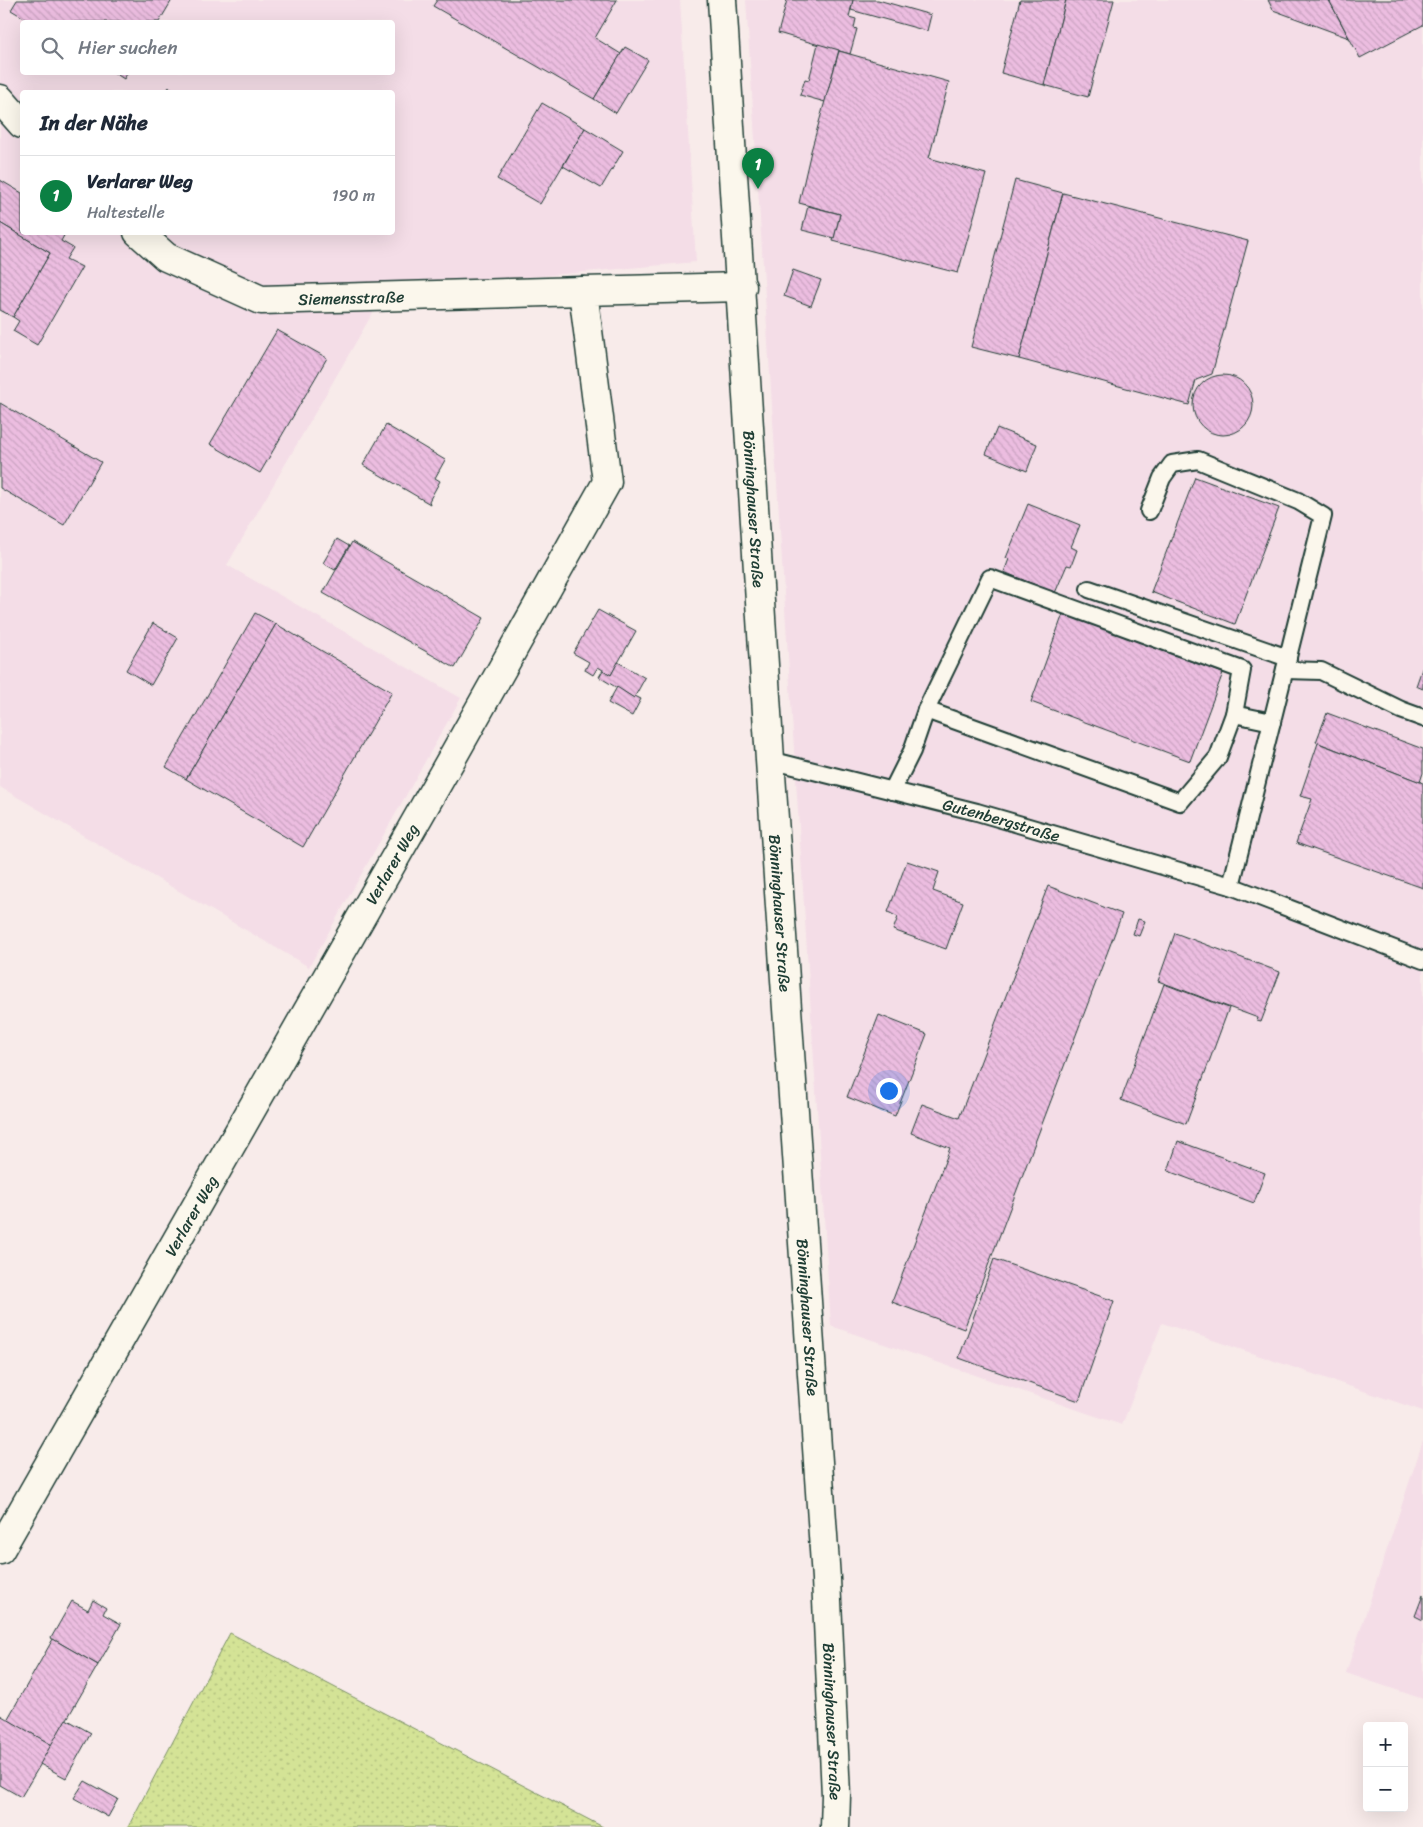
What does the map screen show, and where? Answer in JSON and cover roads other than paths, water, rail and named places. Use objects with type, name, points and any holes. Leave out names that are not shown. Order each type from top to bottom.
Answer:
[{"type":"street","name":"Bönninghauser Straße","points":[[722,0],[742,288],[770,760],[826,1579],[836,1794],[835,1827]]},
{"type":"street","points":[[0,99],[20,122]]},
{"type":"street","name":"Siemensstraße","points":[[141,235],[166,257],[261,300],[583,290]]},
{"type":"street","points":[[583,290],[742,288]]},
{"type":"street","name":"Verlarer Weg","points":[[0,1550],[447,767],[607,482],[583,290]]},
{"type":"lane","points":[[1149,511],[1162,478],[1172,464],[1198,460],[1298,501],[1323,516],[1231,886]]},
{"type":"lane","points":[[892,790],[912,750],[926,710],[990,578],[1242,670],[1234,714],[1218,757],[1180,802],[926,710]]},
{"type":"lane","points":[[1090,589],[1286,664],[1321,671],[1401,710],[1423,718]]},
{"type":"lane","points":[[1234,714],[1272,722]]},
{"type":"lane","name":"Gutenbergstraße","points":[[770,760],[977,812],[1231,886],[1423,960]]},
{"type":"place","name":"Verlarer Weg","points":[[758,189]]}]
